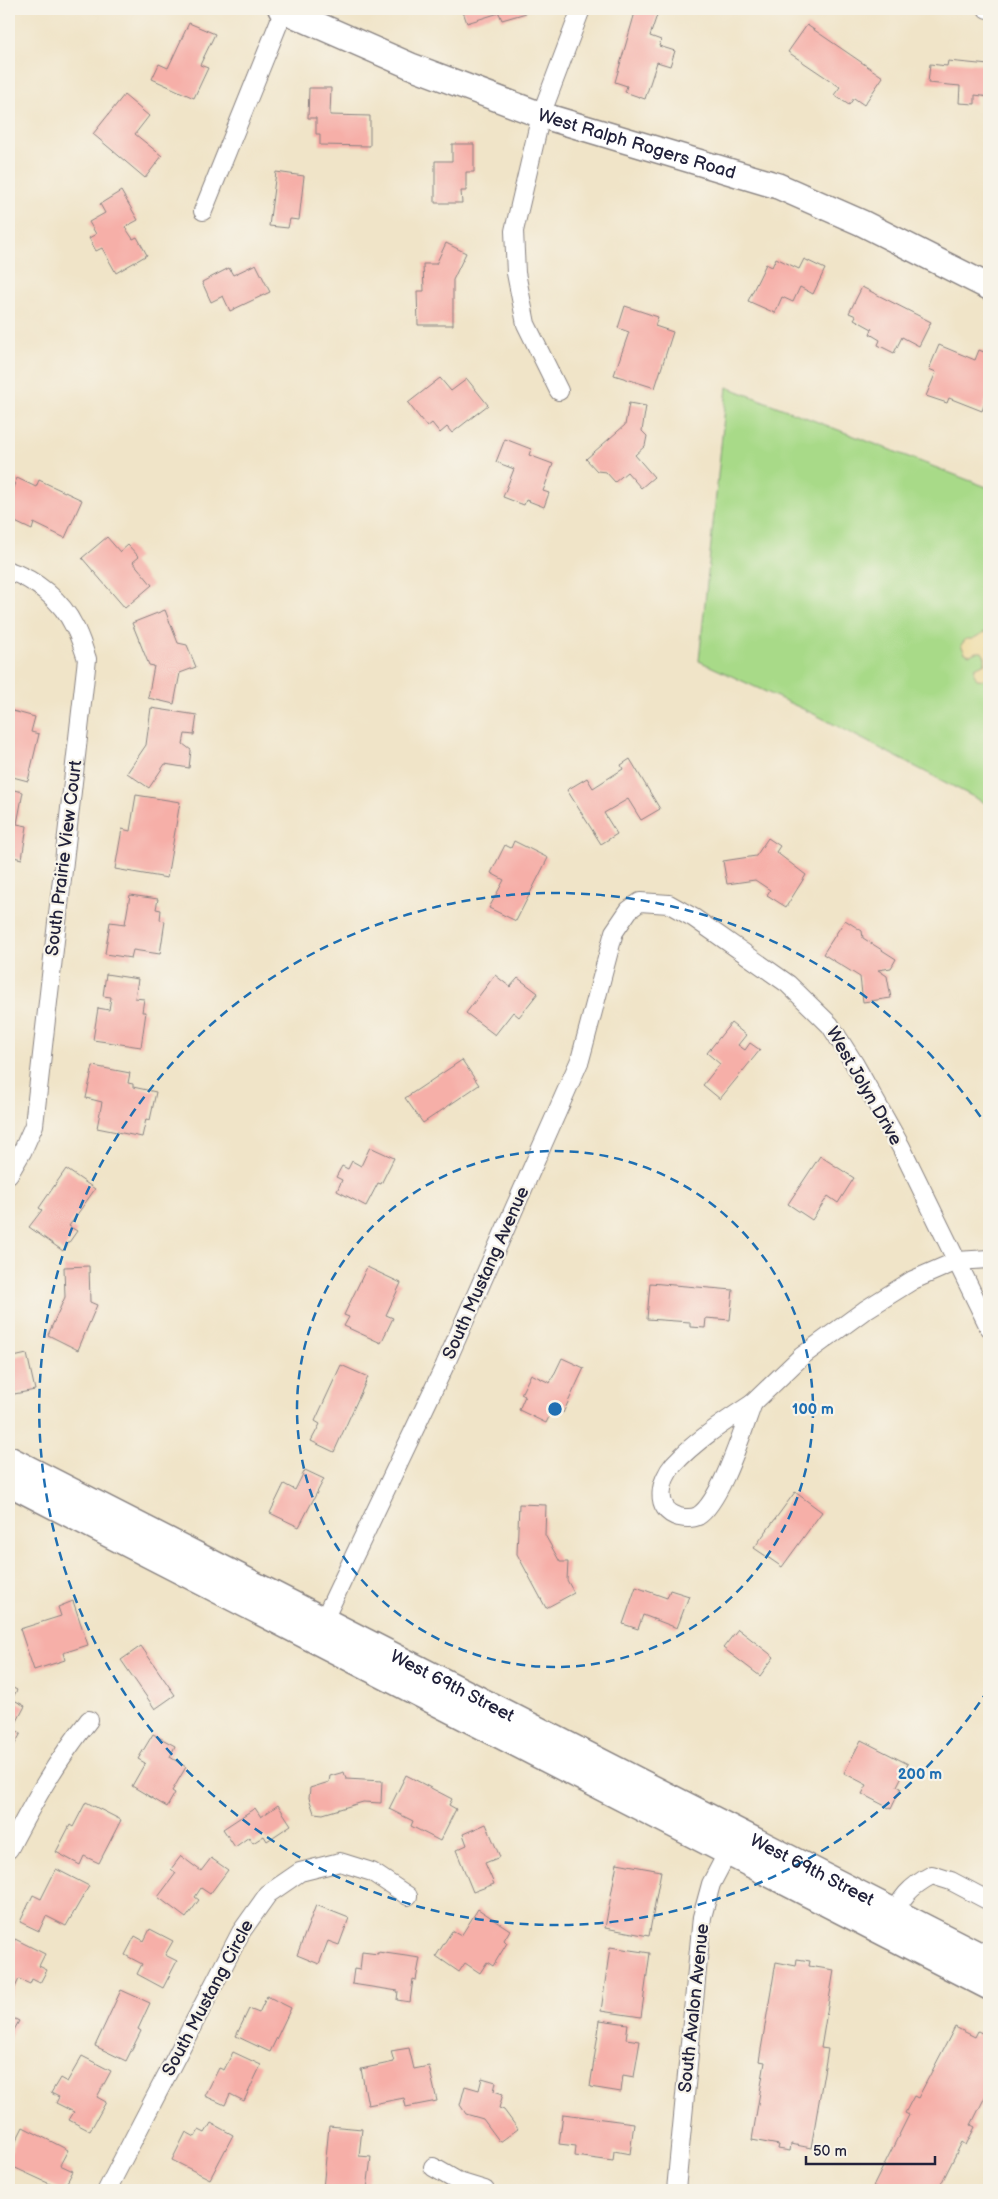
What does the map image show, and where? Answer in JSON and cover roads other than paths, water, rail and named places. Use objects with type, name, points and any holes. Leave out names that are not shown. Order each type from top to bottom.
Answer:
[{"type":"main road","name":"West Ralph Rogers Road","points":[[282,9],[410,66],[541,115],[778,186],[862,223],[967,275],[989,288]]},
{"type":"main road","name":"West 69th Street","points":[[9,1460],[319,1630],[889,1923],[989,1987]]},
{"type":"main road","name":"West 69th Street","points":[[9,1483],[319,1630]]},
{"type":"main road","name":"West 69th Street","points":[[889,1923],[989,1960]]},
{"type":"street","points":[[203,211],[282,9]]},
{"type":"street","points":[[559,390],[526,324],[516,273],[514,231],[541,115],[581,9]]},
{"type":"street","name":"South Prairie View Court","points":[[9,572],[23,576],[53,598],[74,625],[87,659],[34,1125],[22,1152],[9,1174]]},
{"type":"street","name":"West Jolyn Drive","points":[[640,902],[670,904],[694,918],[788,984],[830,1025],[854,1063],[901,1147],[989,1327]]},
{"type":"street","name":"South Mustang Avenue","points":[[319,1630],[445,1365],[580,1060],[614,932],[629,910],[640,902]]},
{"type":"street","points":[[753,1403],[726,1473],[708,1506],[697,1516],[685,1518],[673,1515],[666,1510],[661,1498],[662,1483],[673,1465],[697,1443],[753,1403],[802,1356],[865,1310],[913,1280],[957,1261],[989,1259]]},
{"type":"street","points":[[9,1849],[42,1786],[62,1754],[89,1720]]},
{"type":"street","name":"South Avalon Avenue","points":[[676,2190],[702,1917],[711,1884],[733,1842]]},
{"type":"street","name":"South Mustang Circle","points":[[107,2190],[241,1932],[268,1894],[300,1872],[340,1862],[372,1872],[408,1896]]},
{"type":"street","name":"West 69th Street","points":[[889,1923],[901,1899],[915,1884],[932,1875],[951,1881],[989,1901]]},
{"type":"street","points":[[433,2167],[459,2182],[485,2190]]}]
